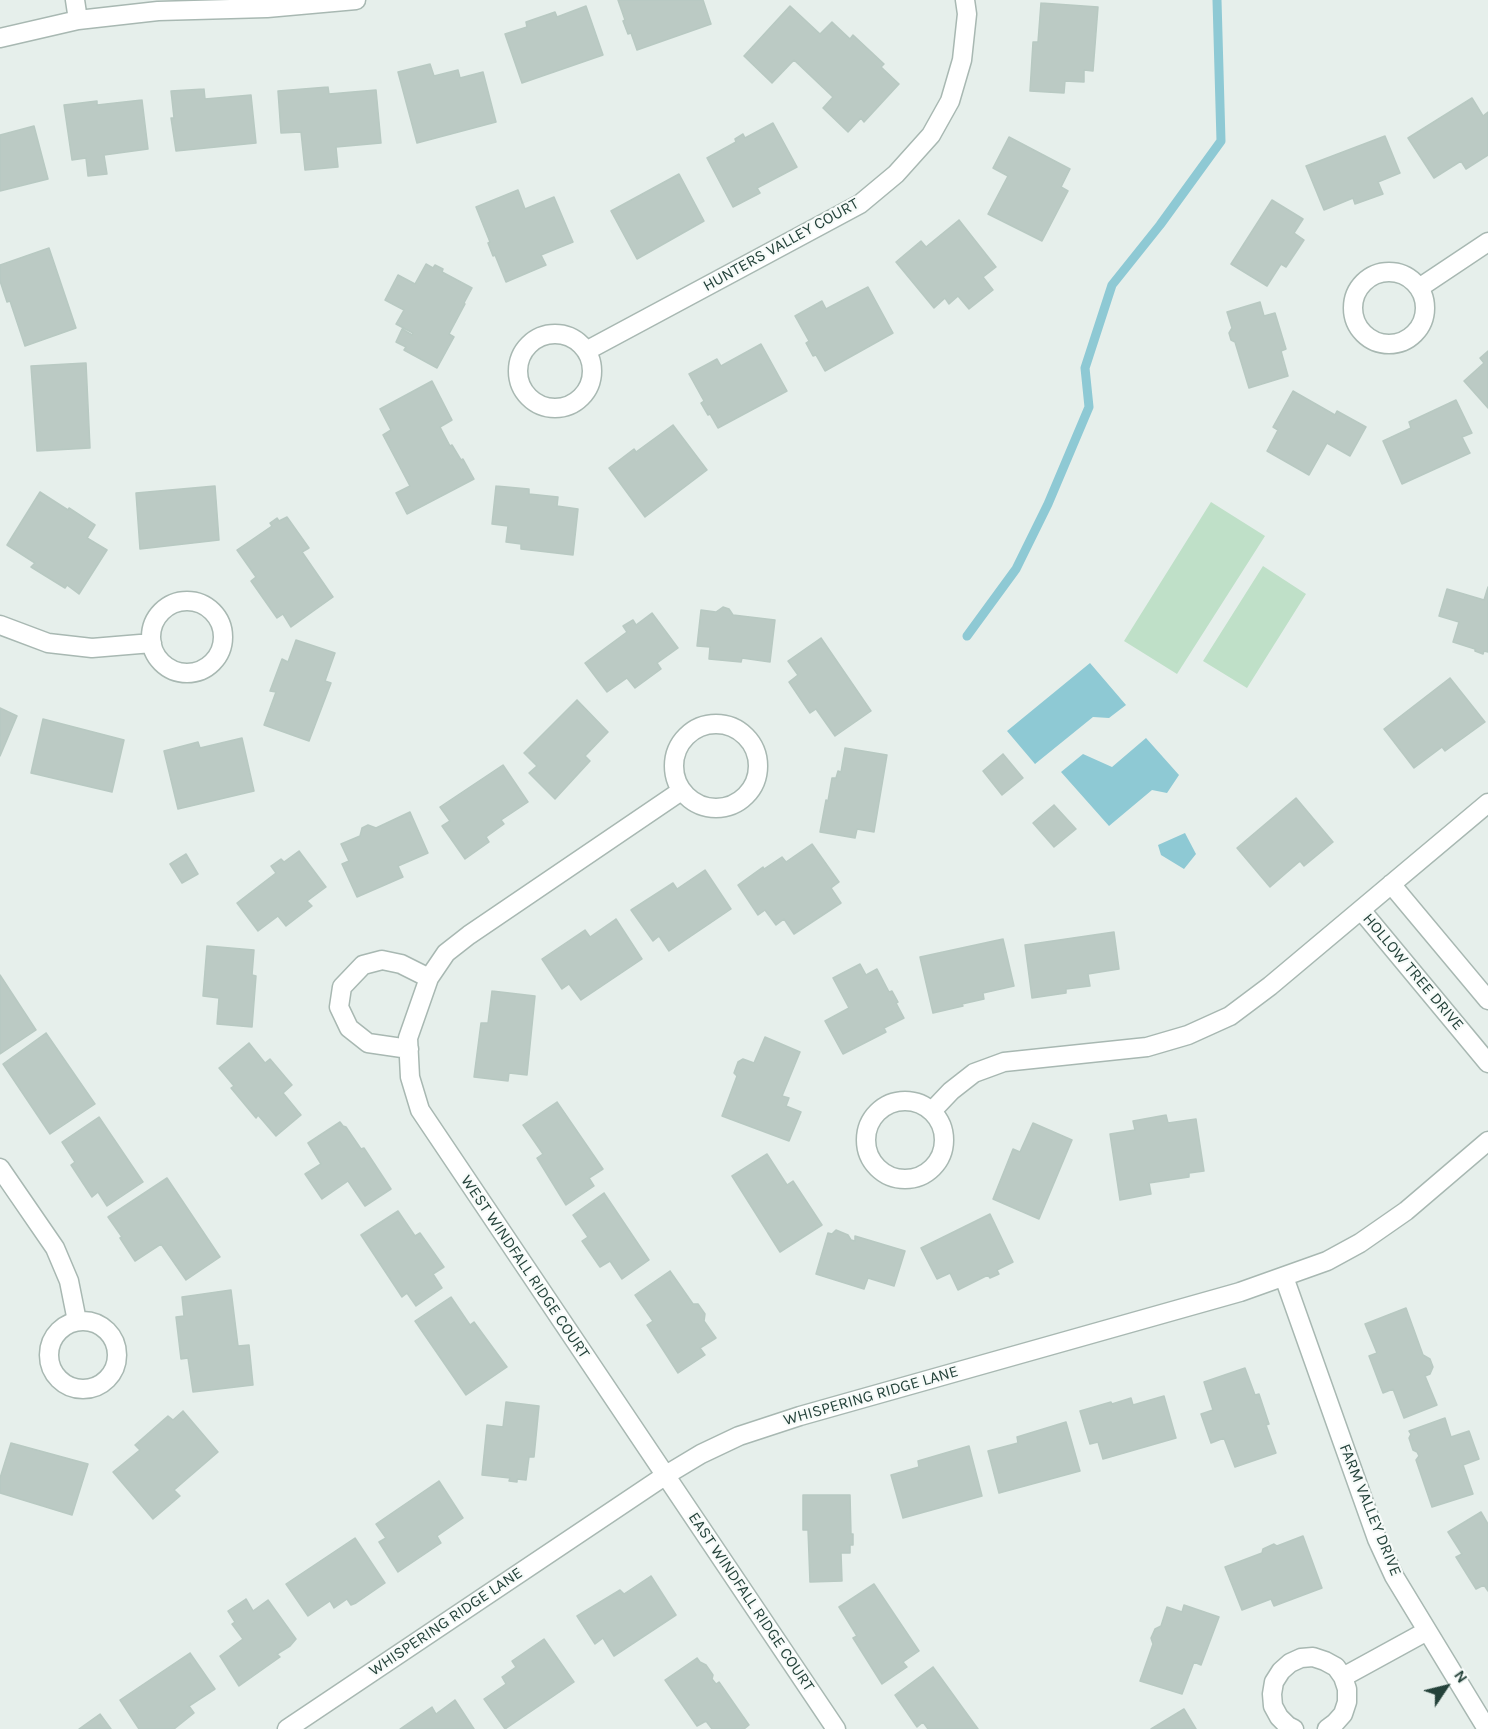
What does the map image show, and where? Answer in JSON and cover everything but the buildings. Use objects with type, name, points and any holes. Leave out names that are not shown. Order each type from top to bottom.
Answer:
[{"type":"street","points":[[75,0],[78,20]]},
{"type":"street","points":[[0,38],[78,20],[158,11],[267,8],[356,0]]},
{"type":"street","name":"HUNTERS VALLEY COURT","points":[[586,351],[860,204],[896,174],[931,135],[950,101],[962,60],[967,14],[965,0]]},
{"type":"street","points":[[1419,288],[1488,242]]},
{"type":"street","points":[[1398,272],[1408,277],[1419,288],[1426,307],[1424,319],[1418,330],[1409,338],[1398,343],[1386,344],[1374,341],[1357,323],[1353,312],[1353,300],[1365,280],[1375,274],[1398,272]]},
{"type":"street","points":[[555,334],[567,336],[578,342],[586,351],[591,362],[592,375],[583,396],[573,404],[561,408],[549,408],[528,397],[518,375],[519,363],[524,351],[532,342],[555,334]]},
{"type":"street","points":[[0,625],[48,643],[92,648],[152,643]]},
{"type":"street","points":[[716,723],[729,725],[751,742],[757,755],[759,770],[755,784],[747,797],[735,805],[721,809],[706,808],[692,802],[681,792],[676,780],[675,753],[691,732],[716,723]]},
{"type":"street","name":"WEST WINDFALL RIDGE COURT","points":[[666,1475],[420,1110],[410,1077],[408,1038],[429,978],[446,953],[681,792]]},
{"type":"street","points":[[932,1111],[951,1091],[974,1073],[1004,1062],[1147,1047],[1188,1035],[1230,1016],[1270,986],[1488,803]]},
{"type":"street","points":[[1391,884],[1488,1000]]},
{"type":"street","name":"HOLLOW TREE DRIVE","points":[[1361,910],[1488,1063]]},
{"type":"street","points":[[409,1049],[368,1043],[349,1028],[339,1007],[342,987],[363,965],[382,960],[401,964],[429,978]]},
{"type":"street","points":[[907,1100],[920,1103],[932,1111],[940,1120],[944,1132],[943,1150],[935,1167],[914,1179],[890,1176],[878,1169],[869,1158],[865,1144],[872,1118],[881,1108],[893,1102],[907,1100]]},
{"type":"street","name":"WHISPERING RIDGE LANE","points":[[286,1729],[666,1475],[701,1454],[739,1436],[800,1416],[1240,1292],[1327,1261],[1360,1243],[1406,1211],[1488,1141]]},
{"type":"street","points":[[0,1168],[55,1248],[69,1281],[77,1321]]},
{"type":"street","name":"FARM VALLEY DRIVE","points":[[1284,1277],[1377,1539],[1394,1576],[1487,1729]]},
{"type":"street","name":"EAST WINDFALL RIDGE COURT","points":[[666,1475],[836,1729]]},
{"type":"street","points":[[1343,1677],[1427,1631]]},
{"type":"street","points":[[1294,1729],[1279,1718],[1273,1706],[1274,1682],[1290,1663],[1301,1658],[1313,1657],[1336,1667],[1347,1689],[1347,1702],[1343,1714],[1327,1729]]},
{"type":"green space","points":[[1211,502],[1265,536],[1177,674],[1124,641]]},
{"type":"green space","points":[[1263,566],[1306,594],[1247,688],[1203,661]]},
{"type":"water","points":[[1090,663],[1126,705],[1109,718],[1093,717],[1035,764],[1007,731]]},
{"type":"water","points":[[1146,738],[1179,775],[1167,793],[1152,790],[1109,826],[1061,772],[1083,754],[1112,767]]},
{"type":"water","points":[[1185,833],[1196,854],[1184,869],[1161,855],[1158,845]]},
{"type":"waterway","points":[[967,636],[1016,569],[1048,504],[1089,407],[1085,368],[1112,285],[1160,225],[1221,141],[1217,0]]}]
